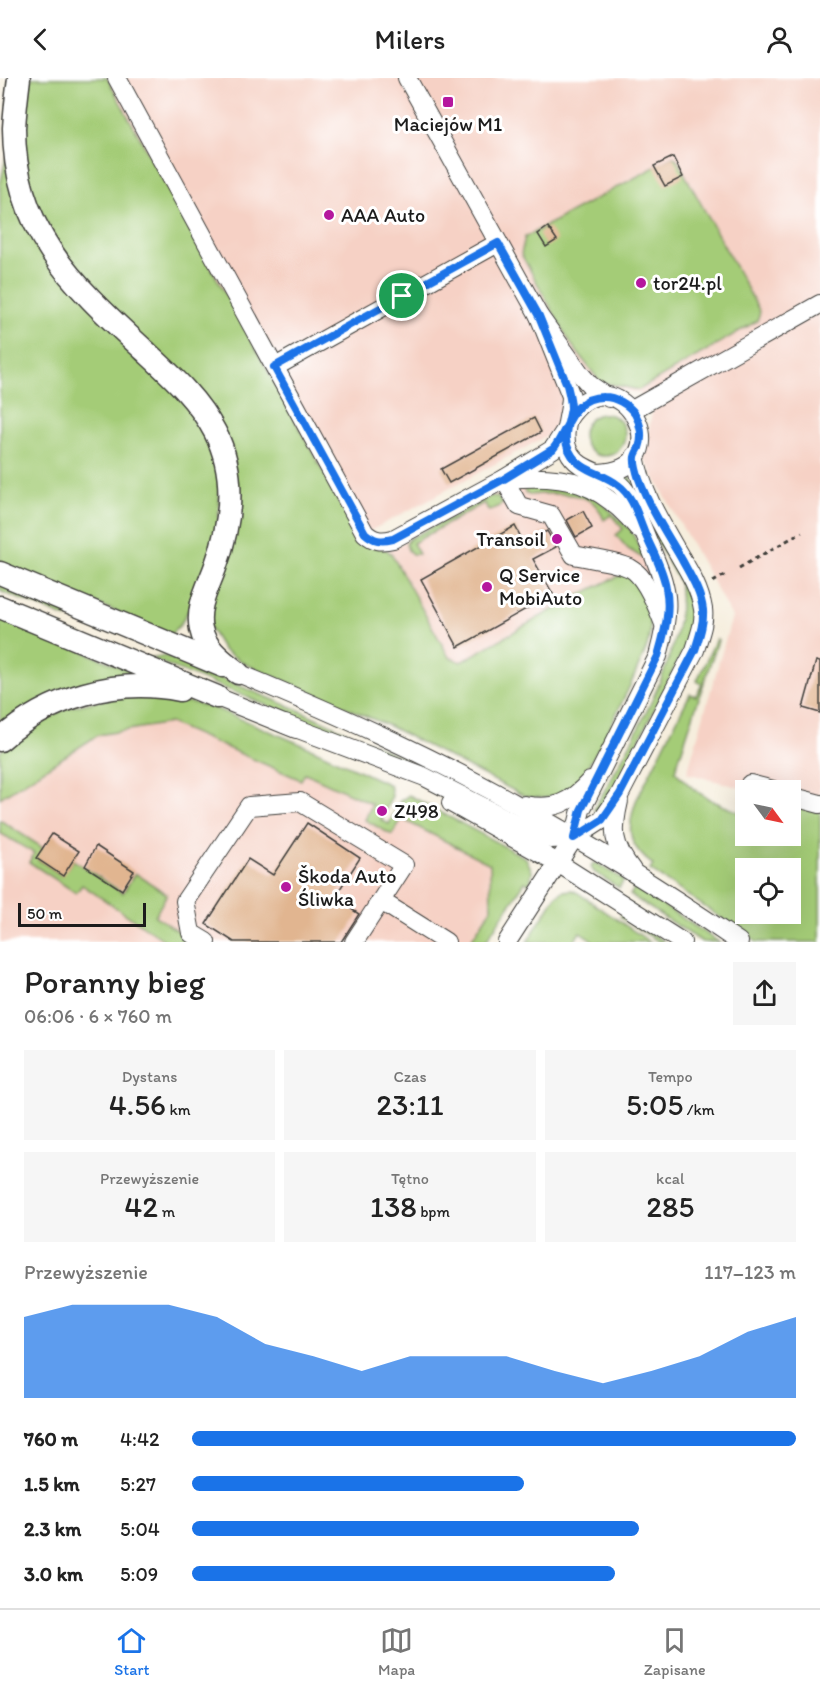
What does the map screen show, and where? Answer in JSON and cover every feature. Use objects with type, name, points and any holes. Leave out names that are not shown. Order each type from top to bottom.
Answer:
[{"type":"main road","points":[[0,134],[12,78]]},
{"type":"main road","points":[[19,78],[14,127],[16,161],[26,201],[36,226],[65,273],[90,300],[183,386],[207,416],[219,439],[230,482],[230,505],[218,560],[201,606],[185,631],[166,643],[135,652],[109,653]]},
{"type":"main road","points":[[0,573],[238,673]]},
{"type":"main road","points":[[201,606],[201,628],[207,644],[238,673]]},
{"type":"main road","points":[[0,607],[217,697]]},
{"type":"main road","points":[[0,740],[30,717],[70,698],[101,689],[131,686],[173,688],[217,697]]},
{"type":"street","points":[[117,78],[365,533],[372,540],[393,539],[504,479],[553,449],[575,409],[594,398],[609,398]]},
{"type":"street","points":[[407,78],[539,316],[590,385],[632,410],[641,428],[640,446],[635,456],[619,470],[590,470],[559,466],[504,479]]},
{"type":"street","points":[[274,367],[498,243]]},
{"type":"street","points":[[632,410],[820,304]]},
{"type":"street","points":[[507,942],[574,838],[581,810],[599,771],[658,656],[666,629],[668,608],[666,588],[658,563],[627,494],[621,486],[573,458],[568,449],[567,424],[571,396],[539,316]]},
{"type":"street","points":[[217,697],[425,777],[538,835],[550,839],[574,838],[602,820],[620,794],[695,650],[702,627],[703,609],[699,592],[649,502],[639,477],[635,456]]},
{"type":"street","points":[[504,479],[562,478],[582,484],[610,499],[646,538]]},
{"type":"street","points":[[504,479],[519,506],[551,515],[574,555],[631,569],[643,581],[666,629]]},
{"type":"street","points":[[238,673],[384,736],[514,802],[635,873],[739,942]]},
{"type":"street","points":[[285,724],[444,800],[558,863],[682,942]]},
{"type":"street","points":[[514,802],[539,808],[558,805],[578,794],[599,771]]},
{"type":"street","points":[[620,794],[614,824],[615,839],[620,855],[635,873]]},
{"type":"street","points":[[801,799],[820,804]]},
{"type":"street","points":[[206,942],[191,933],[185,901],[249,806],[300,802],[404,865],[354,942]]},
{"type":"street","points":[[381,901],[446,942]]},
{"type":"path","points":[[739,568],[802,532]]},
{"type":"path","points":[[713,582],[725,576]]},
{"type":"shaded area","points":[[107,78],[820,78],[820,812],[801,798],[801,780],[735,780],[735,786],[687,773],[732,617],[644,458],[652,413],[640,394],[595,383],[563,401],[554,432],[359,537]]},
{"type":"shaded area","points":[[515,486],[580,489],[630,529],[650,566],[654,583],[459,678],[382,554],[486,497]]},
{"type":"shaded area","points":[[170,723],[301,779],[305,773],[372,804],[365,820],[392,835],[402,819],[490,864],[491,909],[470,942],[195,942],[155,916],[136,873],[123,893],[73,860],[63,876],[36,858],[42,848],[0,820],[0,798],[98,735]]},
{"type":"shaded area","points":[[0,833],[34,853],[30,861],[77,892],[81,884],[167,942],[0,942]]},
{"type":"green space","points":[[31,78],[107,78],[359,537],[372,546],[387,550],[392,555],[449,657],[461,662],[575,597],[623,574],[631,574],[645,601],[650,617],[647,647],[623,701],[589,765],[568,790],[547,798],[524,796],[389,726],[245,664],[223,650],[208,625],[234,457],[71,267],[34,200],[23,159],[25,116]]},
{"type":"green space","points":[[6,157],[20,214],[201,419],[220,475],[218,537],[190,608],[180,625],[171,634],[0,564],[0,186]]},
{"type":"green space","name":"tor24.pl","points":[[673,157],[676,158],[760,312],[757,321],[639,390],[600,382],[571,344],[521,254],[525,237]]},
{"type":"green space","points":[[604,414],[619,420],[625,435],[619,450],[604,456],[589,450],[583,435],[589,420]]},
{"type":"green space","points":[[629,476],[687,581],[694,614],[686,645],[633,752],[604,805],[596,812],[594,809],[638,730],[666,668],[680,608],[679,582],[625,481]]},
{"type":"green space","points":[[547,482],[592,494],[630,529],[644,555],[641,557],[628,549],[616,535],[623,529],[611,515],[604,520],[598,508],[584,498],[566,494],[530,495],[525,493],[525,487]]},
{"type":"green space","points":[[491,496],[498,497],[503,504],[489,511],[484,503],[413,543],[419,554],[412,554],[408,550],[406,544],[409,539]]},
{"type":"green space","points":[[0,584],[69,613],[67,618],[0,591]]},
{"type":"green space","points":[[0,617],[145,677],[0,730]]},
{"type":"green space","points":[[716,639],[718,640],[675,771],[707,798],[735,810],[735,846],[801,846],[801,806],[820,812],[820,942],[757,942],[650,870],[653,865],[634,844],[630,829],[636,801],[690,694],[696,696],[702,684],[697,681]]},
{"type":"green space","points":[[166,656],[294,708],[408,760],[407,762],[150,658]]},
{"type":"green space","points":[[129,694],[194,703],[217,709],[390,785],[392,796],[381,820],[389,824],[400,801],[409,795],[526,858],[532,871],[530,884],[525,882],[486,941],[470,942],[491,909],[490,864],[402,819],[392,835],[365,820],[372,804],[305,773],[301,780],[170,723],[98,735],[0,798],[0,752],[8,744],[66,708]]},
{"type":"green space","points":[[0,820],[43,848],[37,859],[62,876],[73,860],[123,893],[135,873],[167,894],[155,916],[195,942],[167,942],[82,885],[76,893],[29,862],[34,853],[0,833]]},
{"type":"green space","points":[[593,863],[624,880],[619,888],[594,872],[591,867]]},
{"type":"green space","points":[[635,887],[719,942],[702,942],[630,895]]},
{"type":"green space","points":[[572,890],[650,942],[595,942],[580,932],[574,942],[527,942],[556,896],[563,891]]},
{"type":"green space","points":[[622,914],[664,941],[659,942],[620,917]]},
{"type":"building","points":[[673,157],[683,177],[665,186],[654,166]]},
{"type":"building","points":[[548,227],[557,240],[546,247],[538,234]]},
{"type":"building","points":[[534,418],[541,432],[449,483],[441,469]]},
{"type":"building","points":[[583,511],[592,528],[576,537],[567,520]]},
{"type":"building","name":"Q Service MobiAuto","points":[[515,526],[524,543],[547,531],[556,547],[533,559],[553,594],[458,647],[421,579]]},
{"type":"building","points":[[816,661],[820,662],[820,713],[803,708]]},
{"type":"building","name":"Škoda Auto Śliwka","points":[[307,823],[360,858],[334,898],[359,914],[341,942],[234,942],[206,924],[248,859],[273,875]]},
{"type":"building","points":[[52,834],[79,851],[63,876],[36,858]]},
{"type":"building","points":[[96,846],[134,871],[122,890],[85,866]]},
{"type":"place","name":"Maciejów M1","points":[[448,102]]},
{"type":"place","name":"AAA Auto","points":[[329,215]]},
{"type":"place","name":"tor24.pl","points":[[641,283]]},
{"type":"place","name":"Transoil","points":[[557,539]]},
{"type":"place","name":"Q Service MobiAuto","points":[[487,587]]},
{"type":"place","name":"Z498","points":[[382,811]]},
{"type":"place","name":"Škoda Auto Śliwka","points":[[286,887]]},
{"type":"route","points":[[402,296],[274,367],[365,533],[372,540],[393,539],[504,479],[553,449],[559,442],[568,419],[575,409],[594,398],[603,397],[621,402],[636,415],[641,428],[640,446],[635,456],[639,477],[649,502],[699,592],[703,609],[702,627],[695,650],[620,794],[602,820],[574,838],[581,810],[599,771],[658,656],[666,629],[668,608],[666,588],[658,563],[627,494],[621,486],[610,479],[582,466],[573,458],[568,449],[565,438],[568,419],[571,408],[571,396],[539,316],[498,243],[402,296]]}]
